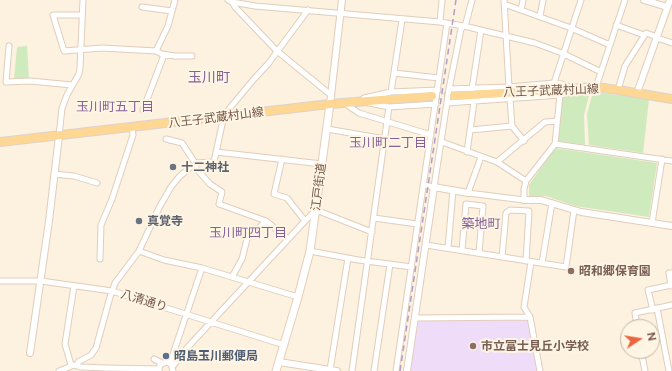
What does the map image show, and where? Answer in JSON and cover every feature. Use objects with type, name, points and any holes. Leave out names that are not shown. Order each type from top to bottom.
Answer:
[{"type":"main road","name":"八王子武蔵村山線","points":[[452,92],[592,87],[672,99]]},
{"type":"main road","name":"八王子武蔵村山線","points":[[0,142],[225,116],[330,100],[343,103],[434,100]]},
{"type":"main road","name":"江戸街道","points":[[276,371],[298,298],[310,251],[330,100]]},
{"type":"street","points":[[30,353],[62,108],[78,74],[81,50],[83,0]]},
{"type":"street","points":[[156,51],[168,26],[175,0]]},
{"type":"street","name":"江戸街道","points":[[330,100],[342,0]]},
{"type":"street","points":[[440,22],[442,0]]},
{"type":"street","points":[[407,371],[447,103],[452,92],[461,29],[464,26],[472,0]]},
{"type":"street","points":[[521,10],[523,0]]},
{"type":"street","points":[[540,16],[543,0]]},
{"type":"street","points":[[554,83],[562,53],[581,0]]},
{"type":"street","points":[[447,103],[560,95],[592,87],[601,72],[625,0]]},
{"type":"street","points":[[644,0],[667,7]]},
{"type":"street","points":[[637,93],[670,0]]},
{"type":"street","points":[[230,1],[341,14],[440,22],[464,26],[535,42],[601,72]]},
{"type":"street","points":[[230,1],[277,51],[330,100]]},
{"type":"street","points":[[509,87],[504,2],[610,45]]},
{"type":"street","points":[[142,7],[172,11]]},
{"type":"street","points":[[74,366],[91,355],[96,348],[115,283],[139,251],[160,206],[171,187],[179,177],[195,163],[214,162],[223,120],[229,109],[268,64],[308,10]]},
{"type":"street","points":[[82,15],[53,15],[64,51],[102,48],[156,51],[164,55],[192,56]]},
{"type":"street","points":[[391,92],[402,20]]},
{"type":"street","points":[[396,371],[417,224],[424,186],[434,100],[438,90],[447,23]]},
{"type":"street","points":[[616,25],[644,35],[646,33],[672,43]]},
{"type":"street","points":[[472,89],[481,30]]},
{"type":"street","points":[[618,90],[625,66],[644,35]]},
{"type":"street","points":[[8,46],[6,82],[30,81],[72,85]]},
{"type":"street","points":[[143,110],[164,55]]},
{"type":"street","points":[[394,73],[440,78]]},
{"type":"street","points":[[452,92],[472,89],[554,83],[572,88]]},
{"type":"street","points":[[360,102],[365,98],[391,92],[438,90]]},
{"type":"street","points":[[524,200],[526,181],[555,144],[560,95]]},
{"type":"street","points":[[510,99],[512,126],[524,140]]},
{"type":"street","points":[[360,102],[389,107],[434,100]]},
{"type":"street","points":[[467,152],[474,102]]},
{"type":"street","points":[[343,103],[359,113],[431,135]]},
{"type":"street","points":[[352,371],[389,107]]},
{"type":"street","points":[[497,162],[545,122],[557,122]]},
{"type":"street","points":[[470,130],[512,126]]},
{"type":"street","points":[[100,259],[101,225],[112,200],[133,135],[132,127]]},
{"type":"street","points":[[327,129],[385,139]]},
{"type":"street","points":[[166,139],[182,144],[195,163],[194,166],[210,184],[222,192],[219,204],[266,221],[288,239]]},
{"type":"street","points":[[442,142],[497,162],[526,181]]},
{"type":"street","points":[[555,144],[672,161]]},
{"type":"street","points":[[216,152],[322,164]]},
{"type":"street","points":[[468,193],[481,157]]},
{"type":"street","points":[[282,159],[274,194],[287,198],[305,221]]},
{"type":"street","points":[[652,223],[662,159]]},
{"type":"street","points":[[54,174],[74,176],[97,183]]},
{"type":"street","points":[[424,186],[524,200],[541,200],[574,210],[672,226]]},
{"type":"street","points":[[448,248],[453,190]]},
{"type":"street","points":[[542,263],[552,203]]},
{"type":"street","points":[[462,250],[466,204],[484,206],[479,253]]},
{"type":"street","points":[[172,366],[316,210],[372,232]]},
{"type":"street","points":[[502,257],[506,213],[510,210],[529,211],[528,261],[524,307],[530,317],[540,371]]},
{"type":"street","points":[[426,245],[566,267],[574,210]]},
{"type":"street","points":[[374,218],[417,224]]},
{"type":"street","points":[[232,277],[242,259],[247,239],[266,221]]},
{"type":"street","points":[[139,251],[164,260],[202,268],[298,298]]},
{"type":"street","points":[[310,251],[412,267]]},
{"type":"street","points":[[279,362],[333,370],[348,258]]},
{"type":"street","points":[[374,371],[390,264]]},
{"type":"street","points":[[172,366],[186,314],[202,268]]},
{"type":"street","points":[[669,371],[655,309],[648,290],[672,286],[669,273],[672,273]]},
{"type":"street","name":"八清通り","points":[[0,281],[40,281],[112,291],[284,345]]},
{"type":"street","points":[[74,286],[65,344],[74,366]]},
{"type":"street","points":[[636,319],[635,313],[672,305]]},
{"type":"street","points":[[415,318],[530,317]]},
{"type":"street","points":[[643,359],[645,371]]},
{"type":"street","points":[[154,360],[162,363],[166,362],[172,366]]},
{"type":"street","points":[[59,371],[74,366],[159,370],[162,363]]},
{"type":"shaded area","name":"市立富士見丘小学校","points":[[528,320],[537,371],[410,371],[417,321]]},
{"type":"green space","points":[[27,46],[29,79],[14,79],[17,47]]},
{"type":"green space","points":[[590,91],[584,115],[585,145],[558,141],[562,98]]},
{"type":"green space","points":[[593,92],[649,99],[643,153],[589,145],[587,114]]},
{"type":"green space","points":[[555,148],[657,163],[649,217],[575,206],[546,196],[529,197],[529,185]]},
{"type":"tunnel","points":[[432,96],[454,96]]},
{"type":"railway","points":[[400,371],[456,0]]},
{"type":"place","name":"十二神社","points":[[173,167]]},
{"type":"place","name":"真覚寺","points":[[139,221]]},
{"type":"place","name":"昭和郷保育園","points":[[571,271]]},
{"type":"place","name":"市立富士見丘小学校","points":[[473,346]]},
{"type":"place","name":"昭島玉川郵便局","points":[[166,356]]},
{"type":"district","name":"玉川町","points":[[209,78]]},
{"type":"district","name":"玉川町五丁目","points":[[115,107]]},
{"type":"district","name":"玉川町二丁目","points":[[388,143]]},
{"type":"district","name":"築地町","points":[[481,224]]},
{"type":"district","name":"玉川町四丁目","points":[[248,233]]}]
